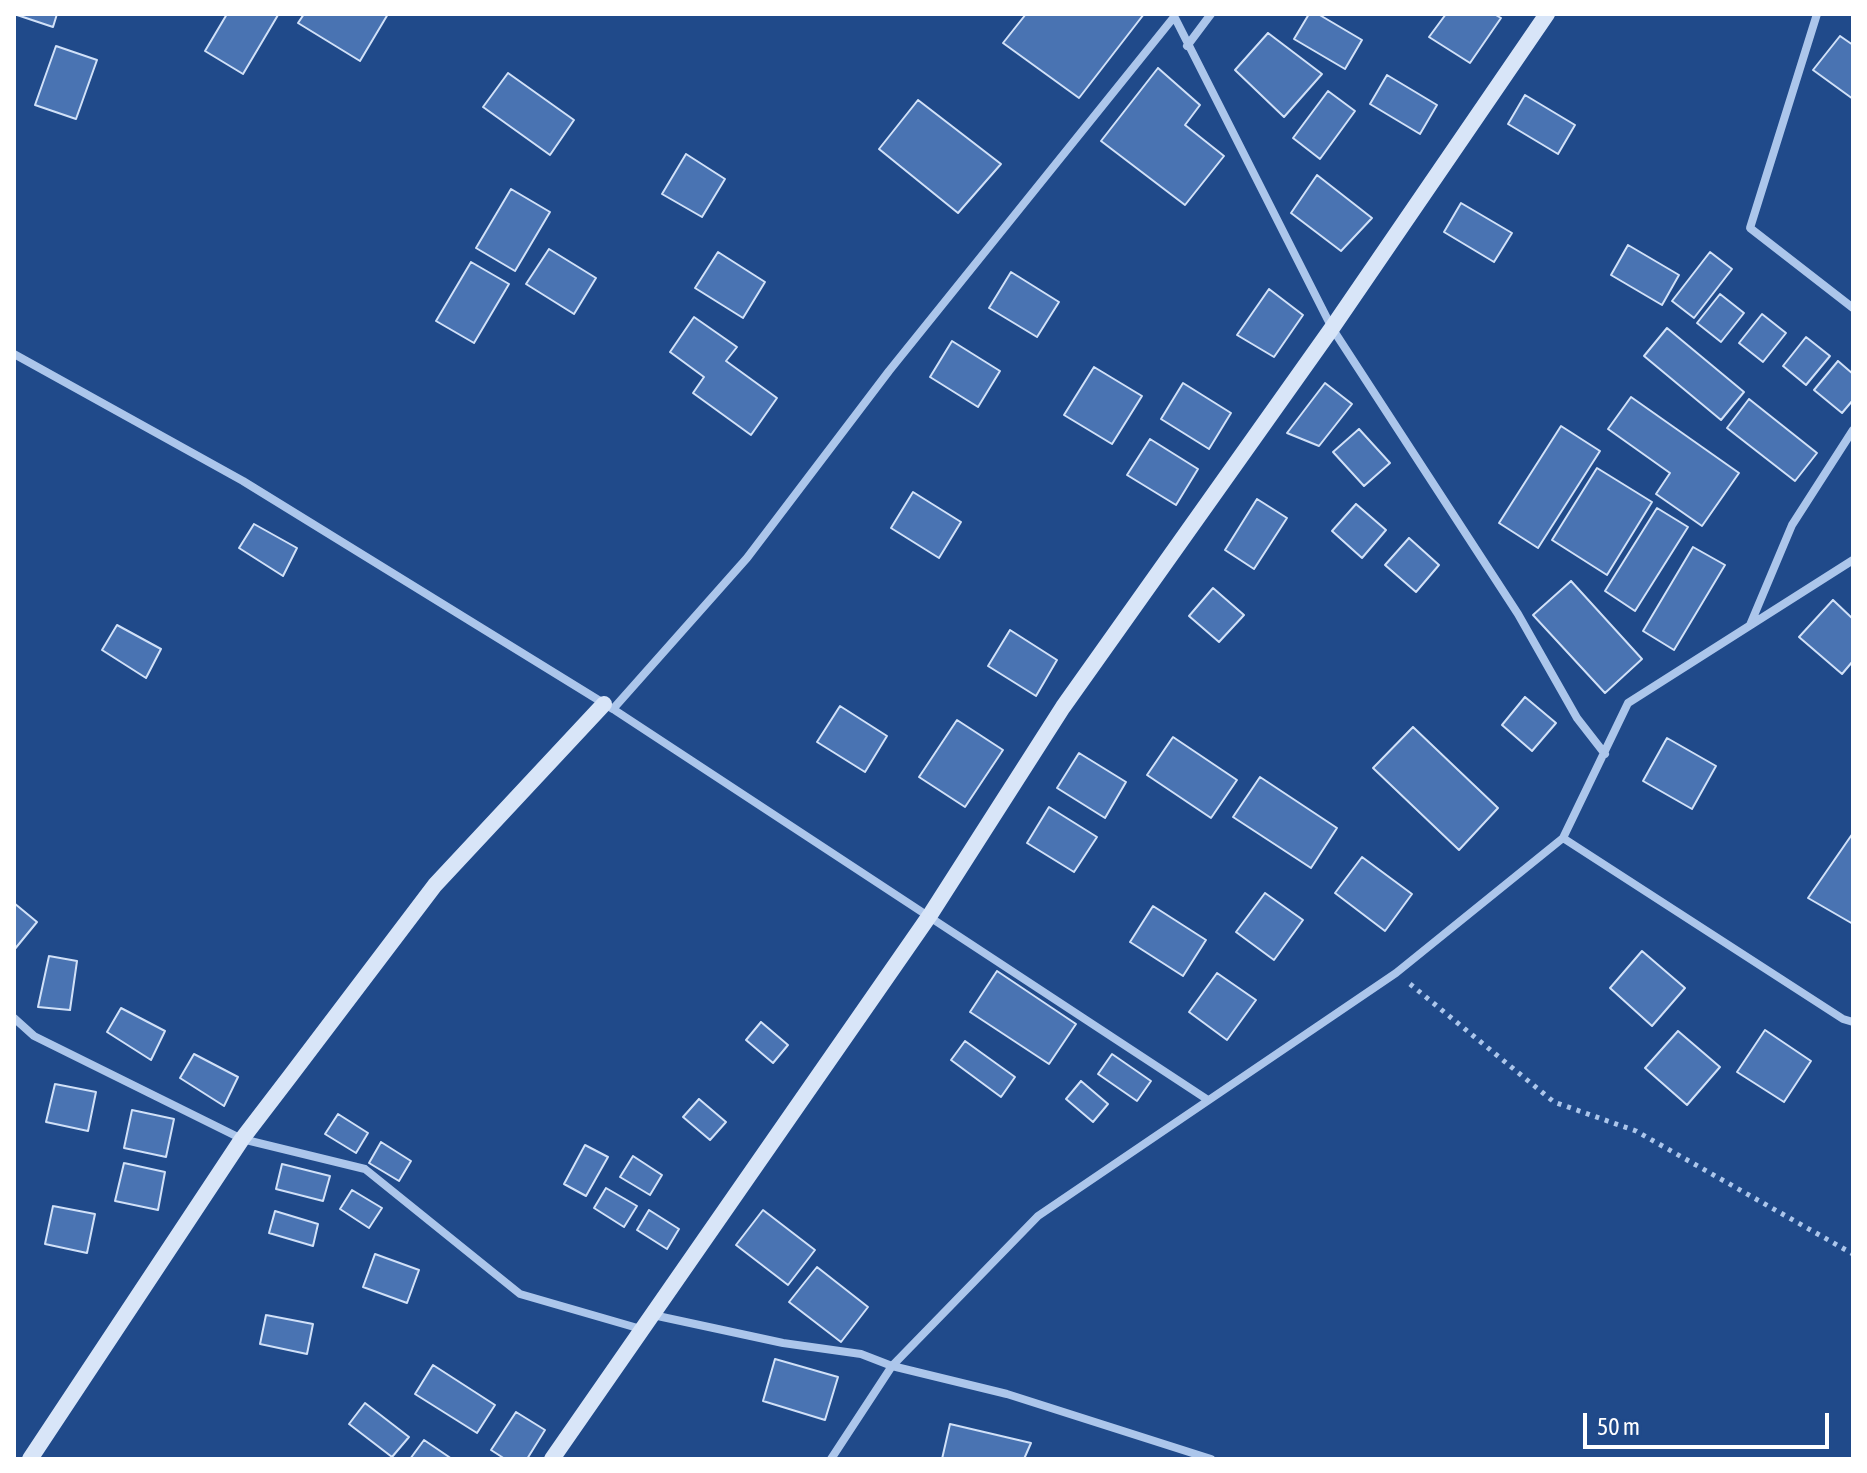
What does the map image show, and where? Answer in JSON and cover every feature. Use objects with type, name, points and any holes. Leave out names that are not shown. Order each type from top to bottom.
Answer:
[{"type":"street","points":[[1187,46],[1211,14]]},
{"type":"street","points":[[552,1459],[930,915],[1063,707],[1332,328],[1547,14]]},
{"type":"street","points":[[1817,14],[1750,228],[1853,308]]},
{"type":"street","points":[[30,1459],[242,1139],[435,885],[747,558],[889,371],[1174,16],[1332,328],[1353,355],[1518,614],[1577,718],[1605,754]]},
{"type":"street","points":[[14,354],[243,481],[609,706],[1208,1100]]},
{"type":"street","points":[[1750,625],[1792,525],[1853,430]]},
{"type":"street","points":[[831,1459],[892,1366],[1038,1216],[1396,973],[1563,838],[1628,703],[1853,560]]},
{"type":"street","points":[[1563,838],[1843,1019],[1853,1022]]},
{"type":"street","points":[[14,1018],[34,1036],[242,1139],[365,1169],[520,1294],[642,1330]]},
{"type":"street","points":[[652,1315],[783,1343],[861,1354],[892,1366],[1007,1394],[1211,1459]]},
{"type":"path","points":[[1396,973],[1554,1102],[1636,1131],[1853,1254]]},
{"type":"building","points":[[14,14],[57,14],[53,27]]},
{"type":"building","points":[[227,14],[278,15],[243,74],[205,51]]},
{"type":"building","points":[[304,14],[388,14],[360,61],[298,23]]},
{"type":"building","points":[[1026,14],[1144,14],[1079,98],[1003,43]]},
{"type":"building","points":[[1309,14],[1318,14],[1362,40],[1345,69],[1294,39]]},
{"type":"building","points":[[1446,14],[1494,14],[1501,18],[1470,63],[1429,37]]},
{"type":"building","points":[[1268,33],[1322,74],[1284,117],[1235,70]]},
{"type":"building","points":[[1840,36],[1853,45],[1853,99],[1813,70]]},
{"type":"building","points":[[56,46],[97,60],[76,119],[35,105]]},
{"type":"building","points":[[1158,68],[1200,105],[1185,125],[1224,156],[1185,205],[1101,141]]},
{"type":"building","points":[[508,73],[574,120],[550,155],[483,107]]},
{"type":"building","points":[[1387,75],[1437,105],[1420,134],[1370,104]]},
{"type":"building","points":[[1328,91],[1355,111],[1320,159],[1293,138]]},
{"type":"building","points":[[1525,95],[1575,125],[1558,154],[1508,124]]},
{"type":"building","points":[[918,100],[1001,164],[958,213],[879,149]]},
{"type":"building","points":[[686,154],[725,179],[702,217],[662,194]]},
{"type":"building","points":[[1317,175],[1372,218],[1341,251],[1291,213]]},
{"type":"building","points":[[511,189],[550,212],[515,271],[476,248]]},
{"type":"building","points":[[1461,203],[1512,233],[1494,262],[1444,232]]},
{"type":"building","points":[[1628,245],[1679,275],[1662,305],[1611,275]]},
{"type":"building","points":[[549,249],[596,278],[574,314],[526,284]]},
{"type":"building","points":[[718,252],[765,282],[743,318],[695,288]]},
{"type":"building","points":[[1710,252],[1732,269],[1694,318],[1672,301]]},
{"type":"building","points":[[471,262],[509,284],[474,343],[436,321]]},
{"type":"building","points":[[1011,272],[1059,302],[1037,337],[989,308]]},
{"type":"building","points":[[1269,289],[1303,315],[1274,357],[1237,335]]},
{"type":"building","points":[[1720,294],[1744,313],[1721,342],[1697,323]]},
{"type":"building","points":[[1762,314],[1786,333],[1763,362],[1739,343]]},
{"type":"building","points":[[694,317],[737,347],[726,361],[777,398],[751,435],[693,393],[704,377],[670,352]]},
{"type":"building","points":[[1667,328],[1744,392],[1721,420],[1644,356]]},
{"type":"building","points":[[1806,337],[1830,356],[1806,385],[1783,366]]},
{"type":"building","points":[[952,341],[1000,371],[978,407],[930,377]]},
{"type":"building","points":[[1838,361],[1853,374],[1853,400],[1842,413],[1814,390]]},
{"type":"building","points":[[1094,367],[1142,396],[1112,444],[1064,415]]},
{"type":"building","points":[[1183,383],[1231,413],[1209,449],[1161,419]]},
{"type":"building","points":[[1325,383],[1352,404],[1319,446],[1287,433]]},
{"type":"building","points":[[1631,397],[1739,473],[1702,526],[1656,494],[1670,473],[1608,429]]},
{"type":"building","points":[[1749,399],[1817,453],[1795,481],[1727,428]]},
{"type":"building","points":[[1561,426],[1600,451],[1538,548],[1499,523]]},
{"type":"building","points":[[1359,429],[1390,463],[1364,486],[1333,452]]},
{"type":"building","points":[[1150,439],[1198,469],[1176,505],[1127,475]]},
{"type":"building","points":[[1597,468],[1652,502],[1607,575],[1552,540]]},
{"type":"building","points":[[913,492],[961,522],[939,558],[891,528]]},
{"type":"building","points":[[1257,499],[1287,518],[1254,569],[1225,550]]},
{"type":"building","points":[[1356,504],[1386,530],[1362,558],[1332,531]]},
{"type":"building","points":[[1657,508],[1688,527],[1635,611],[1605,591]]},
{"type":"building","points":[[254,524],[297,548],[283,576],[239,548]]},
{"type":"building","points":[[1409,538],[1439,565],[1416,592],[1385,565]]},
{"type":"building","points":[[1693,547],[1725,565],[1674,650],[1643,631]]},
{"type":"building","points":[[1571,581],[1642,659],[1605,693],[1533,615]]},
{"type":"building","points":[[1213,588],[1244,615],[1219,642],[1189,616]]},
{"type":"building","points":[[1833,600],[1853,619],[1853,661],[1842,674],[1799,637]]},
{"type":"building","points":[[117,625],[161,649],[146,678],[102,650]]},
{"type":"building","points":[[1010,630],[1057,660],[1036,696],[988,666]]},
{"type":"building","points":[[1525,697],[1556,723],[1532,751],[1502,725]]},
{"type":"building","points":[[840,706],[887,736],[865,772],[817,742]]},
{"type":"building","points":[[957,720],[1003,750],[965,807],[919,777]]},
{"type":"building","points":[[1413,727],[1498,808],[1459,850],[1373,768]]},
{"type":"building","points":[[1173,737],[1237,780],[1211,818],[1147,775]]},
{"type":"building","points":[[1667,738],[1716,766],[1692,809],[1643,781]]},
{"type":"building","points":[[1079,753],[1126,782],[1105,818],[1057,788]]},
{"type":"building","points":[[1260,777],[1337,828],[1311,868],[1233,817]]},
{"type":"building","points":[[1049,807],[1097,837],[1074,872],[1027,843]]},
{"type":"building","points":[[1853,833],[1853,924],[1808,898]]},
{"type":"building","points":[[1362,857],[1412,894],[1385,931],[1335,893]]},
{"type":"building","points":[[1265,893],[1303,920],[1274,960],[1236,932]]},
{"type":"building","points":[[14,903],[37,922],[14,950]]},
{"type":"building","points":[[1153,906],[1206,940],[1183,976],[1130,942]]},
{"type":"building","points":[[1642,951],[1685,988],[1652,1026],[1610,988]]},
{"type":"building","points":[[49,956],[77,961],[70,1010],[38,1007]]},
{"type":"building","points":[[997,971],[1076,1024],[1049,1064],[970,1012]]},
{"type":"building","points":[[1217,973],[1256,1000],[1227,1040],[1189,1012]]},
{"type":"building","points":[[121,1008],[165,1031],[151,1060],[107,1032]]},
{"type":"building","points":[[761,1022],[788,1045],[773,1063],[746,1040]]},
{"type":"building","points":[[1765,1030],[1811,1061],[1784,1102],[1737,1072]]},
{"type":"building","points":[[1678,1031],[1720,1067],[1687,1105],[1645,1068]]},
{"type":"building","points":[[965,1041],[1015,1077],[1001,1097],[951,1060]]},
{"type":"building","points":[[194,1054],[238,1077],[224,1106],[180,1078]]},
{"type":"building","points":[[1112,1054],[1151,1081],[1137,1101],[1098,1074]]},
{"type":"building","points":[[1081,1081],[1108,1104],[1093,1122],[1066,1099]]},
{"type":"building","points":[[55,1084],[96,1092],[88,1131],[46,1122]]},
{"type":"building","points":[[699,1099],[726,1122],[710,1140],[683,1117]]},
{"type":"building","points":[[132,1110],[174,1119],[166,1157],[124,1148]]},
{"type":"building","points":[[338,1114],[368,1133],[356,1153],[325,1134]]},
{"type":"building","points":[[381,1142],[411,1161],[399,1181],[369,1163]]},
{"type":"building","points":[[585,1145],[608,1157],[586,1196],[564,1184]]},
{"type":"building","points":[[633,1156],[662,1175],[650,1195],[620,1177]]},
{"type":"building","points":[[124,1163],[165,1172],[158,1210],[115,1201]]},
{"type":"building","points":[[282,1164],[330,1176],[323,1201],[276,1189]]},
{"type":"building","points":[[606,1188],[637,1206],[624,1227],[594,1208]]},
{"type":"building","points":[[352,1190],[382,1208],[369,1228],[340,1209]]},
{"type":"building","points":[[53,1206],[95,1214],[87,1253],[45,1244]]},
{"type":"building","points":[[649,1210],[679,1229],[667,1249],[637,1230]]},
{"type":"building","points":[[763,1210],[815,1250],[788,1285],[736,1245]]},
{"type":"building","points":[[275,1211],[318,1224],[313,1246],[269,1233]]},
{"type":"building","points":[[375,1254],[419,1270],[407,1303],[363,1287]]},
{"type":"building","points":[[817,1267],[868,1307],[841,1342],[789,1302]]},
{"type":"building","points":[[266,1315],[313,1324],[307,1354],[260,1344]]},
{"type":"building","points":[[775,1359],[838,1377],[825,1420],[763,1401]]},
{"type":"building","points":[[433,1365],[495,1405],[477,1433],[415,1394]]},
{"type":"building","points":[[365,1403],[409,1437],[392,1457],[349,1424]]},
{"type":"building","points":[[516,1412],[545,1430],[527,1459],[505,1459],[491,1450]]},
{"type":"building","points":[[950,1424],[1031,1443],[1024,1459],[942,1459]]},
{"type":"building","points":[[424,1440],[452,1459],[410,1459]]}]
